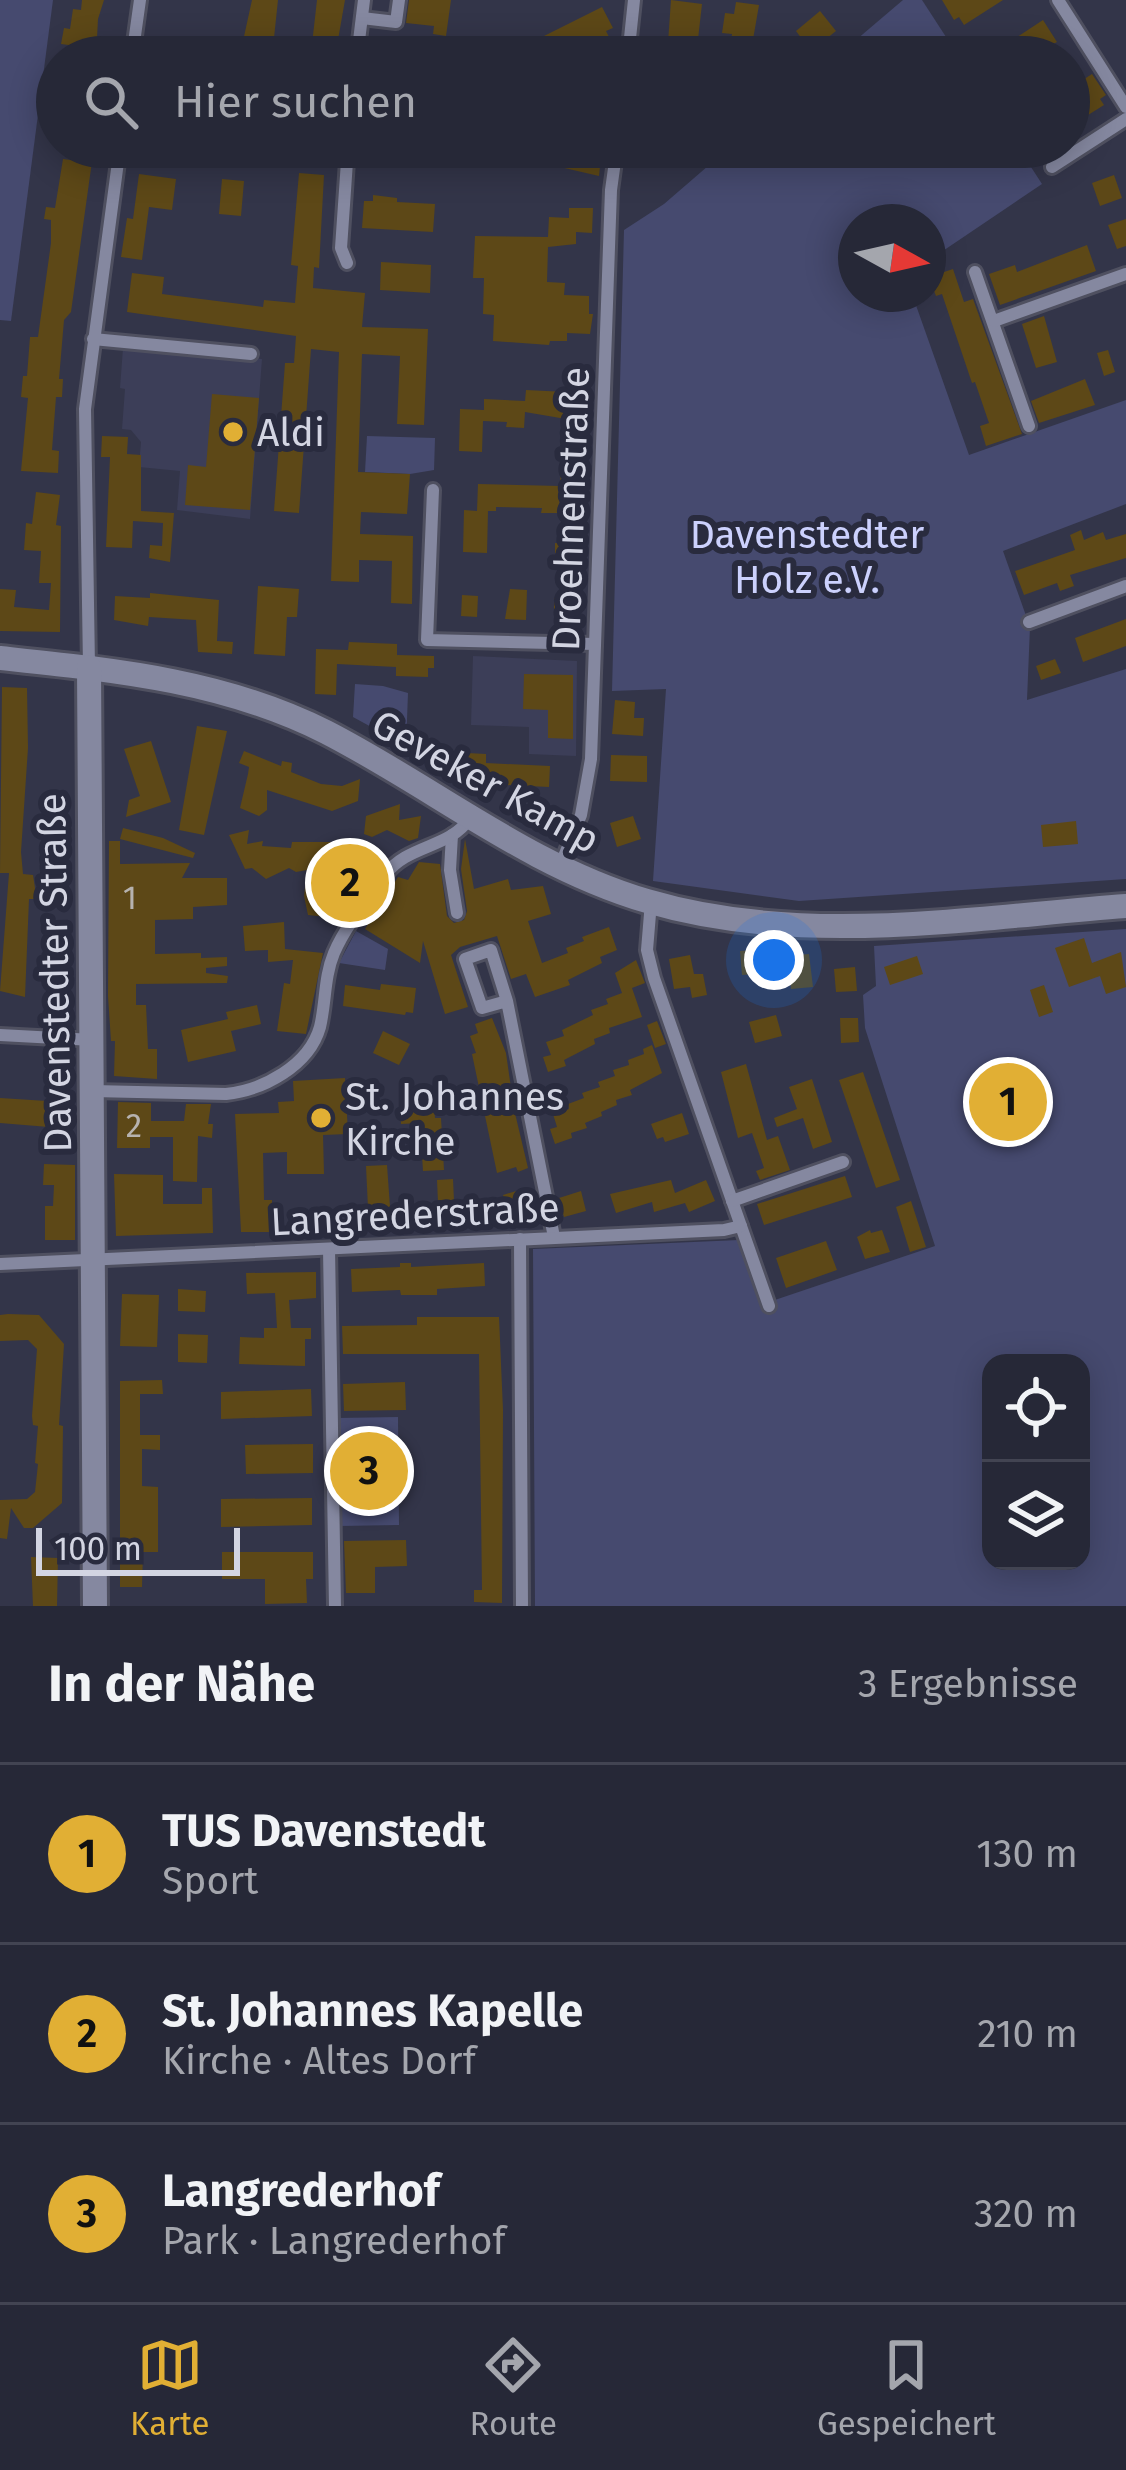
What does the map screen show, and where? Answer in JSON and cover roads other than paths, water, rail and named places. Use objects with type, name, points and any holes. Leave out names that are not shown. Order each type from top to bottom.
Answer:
[{"type":"street","points":[[136,36],[140,0]]},
{"type":"street","points":[[360,36],[364,0]]},
{"type":"street","points":[[362,17],[396,22],[399,0]]},
{"type":"street","points":[[630,36],[634,0]]},
{"type":"street","points":[[1058,0],[1081,36]]},
{"type":"street","points":[[1090,50],[1126,107]]},
{"type":"street","points":[[1090,142],[1126,119]]},
{"type":"street","name":"Davenstedter Straße","points":[[95,1606],[96,668],[85,410],[117,168]]},
{"type":"street","points":[[347,168],[341,248],[347,263]]},
{"type":"street","name":"Droehnenstraße","points":[[558,869],[587,790],[614,168]]},
{"type":"street","points":[[975,272],[1029,426]]},
{"type":"street","points":[[994,321],[1126,274]]},
{"type":"street","points":[[93,339],[251,354]]},
{"type":"street","points":[[433,490],[427,640],[595,644]]},
{"type":"street","points":[[1029,622],[1126,586]]},
{"type":"street","name":"Geveker Kamp","points":[[0,658],[206,686],[289,716],[352,746],[461,827],[651,902],[736,920],[824,927],[1126,906]]},
{"type":"street","points":[[457,913],[450,870],[461,827]]},
{"type":"street","points":[[93,1091],[226,1094],[243,1092],[289,1069],[314,1041],[334,953],[377,886],[398,859],[461,827]]},
{"type":"street","points":[[651,902],[647,950],[654,978],[769,1306]]},
{"type":"street","points":[[507,1001],[482,1008],[465,959],[491,950],[507,1001],[554,1237]]},
{"type":"street","points":[[0,1035],[93,1040]]},
{"type":"street","points":[[732,1201],[843,1162]]},
{"type":"street","name":"Langrederstraße","points":[[0,1264],[741,1226]]},
{"type":"street","points":[[520,1239],[522,1606]]},
{"type":"street","points":[[329,1249],[335,1606]]},
{"type":"place","name":"Aldi","points":[[233,432]]},
{"type":"place","name":"St. Johannes Kapelle","points":[[350,883]]},
{"type":"place","name":"TUS Davenstedt","points":[[1008,1102]]},
{"type":"place","name":"St. Johannes Kirche","points":[[321,1118]]},
{"type":"place","name":"Langrederhof","points":[[369,1471]]},
{"type":"park label","name":"Davenstedter Holz e.V.","points":[[807,556]]}]
